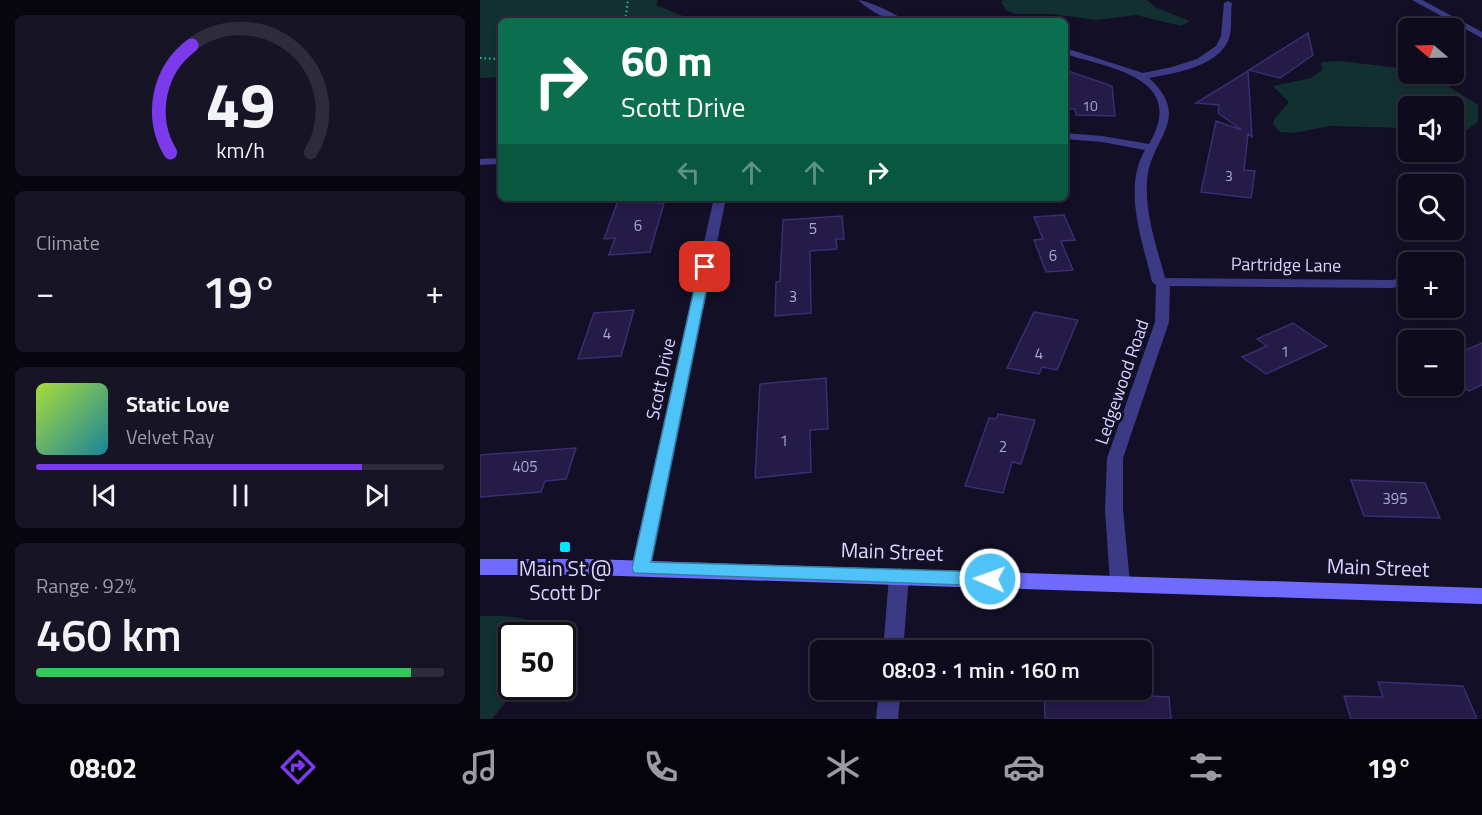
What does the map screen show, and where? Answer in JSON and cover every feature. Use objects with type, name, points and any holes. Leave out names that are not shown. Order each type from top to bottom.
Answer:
[{"type":"main road","name":"Main Street","points":[[480,567],[641,568],[1482,596]]},
{"type":"street","points":[[862,0],[881,14],[893,18]]},
{"type":"street","points":[[1416,0],[1482,35]]},
{"type":"street","points":[[1142,76],[1165,73],[1186,66],[1220,48],[1224,39],[1227,3]]},
{"type":"street","name":"Ledgewood Road","points":[[1068,52],[1118,66],[1142,76],[1163,102],[1165,114],[1143,168],[1143,216],[1159,282],[1163,282],[1162,322],[1115,458],[1114,499],[1120,583]]},
{"type":"street","points":[[1068,136],[1102,139],[1152,148]]},
{"type":"street","points":[[480,162],[498,161]]},
{"type":"street","name":"Scott Drive","points":[[641,568],[719,201]]},
{"type":"street","name":"Partridge Lane","points":[[1163,282],[1398,283]]},
{"type":"street","points":[[894,640],[899,576]]},
{"type":"street","points":[[887,719],[889,700]]},
{"type":"path","points":[[624,18],[628,0]]},
{"type":"path","points":[[480,58],[498,59]]},
{"type":"green space","points":[[480,0],[658,0],[656,5],[688,18],[498,18],[498,77],[480,78]]},
{"type":"green space","points":[[1004,0],[1147,0],[1157,8],[1190,21],[1181,26],[1136,15],[1096,20],[1051,14],[1016,14],[1007,11],[1001,2]]},
{"type":"green space","points":[[1340,61],[1398,68],[1398,84],[1445,84],[1464,96],[1398,96],[1398,128],[1330,126],[1293,133],[1280,132],[1273,124],[1275,118],[1289,102],[1273,86],[1311,78],[1322,70],[1321,62]]},
{"type":"green space","points":[[1464,96],[1478,105],[1478,122],[1465,131]]},
{"type":"green space","points":[[480,616],[510,617],[535,622],[498,622],[498,700],[507,700],[492,719],[480,719]]},
{"type":"building","points":[[1308,33],[1313,55],[1280,78],[1249,70]]},
{"type":"building","points":[[1068,71],[1112,86],[1115,116],[1076,115],[1075,109],[1068,109]]},
{"type":"building","points":[[1248,71],[1252,137],[1248,134],[1244,170],[1255,171],[1251,198],[1201,192],[1216,121],[1242,130],[1218,113],[1219,105],[1196,103]]},
{"type":"building","points":[[618,201],[664,203],[650,252],[609,255],[615,238],[604,239]]},
{"type":"building","points":[[1064,215],[1075,240],[1061,241],[1073,270],[1046,272],[1034,240],[1043,239],[1034,217]]},
{"type":"building","points":[[842,216],[844,239],[836,239],[837,249],[810,251],[811,313],[775,316],[776,282],[780,281],[783,220]]},
{"type":"building","points":[[634,310],[621,356],[578,359],[594,313]]},
{"type":"building","points":[[1034,312],[1078,320],[1057,370],[1042,367],[1039,374],[1007,368]]},
{"type":"building","points":[[1293,323],[1327,346],[1266,374],[1242,357],[1267,346],[1257,339]]},
{"type":"building","points":[[1482,343],[1482,385],[1469,391],[1464,388],[1464,351]]},
{"type":"building","points":[[826,378],[828,429],[810,430],[811,472],[755,478],[760,384]]},
{"type":"building","points":[[998,414],[1035,420],[1021,464],[1012,462],[1003,493],[965,486],[989,418],[996,419]]},
{"type":"building","points":[[576,448],[566,479],[545,481],[541,492],[480,497],[480,455]]},
{"type":"building","points":[[1351,480],[1425,483],[1440,518],[1364,516]]},
{"type":"building","points":[[1378,682],[1463,686],[1477,719],[1351,719],[1344,696],[1383,697]]},
{"type":"building","points":[[1152,696],[1169,697],[1171,719],[1045,719],[1044,700],[1152,700]]},
{"type":"place","name":"Main St @ Scott Dr","points":[[565,547]]},
{"type":"route","points":[[705,267],[641,568],[990,579]]}]
